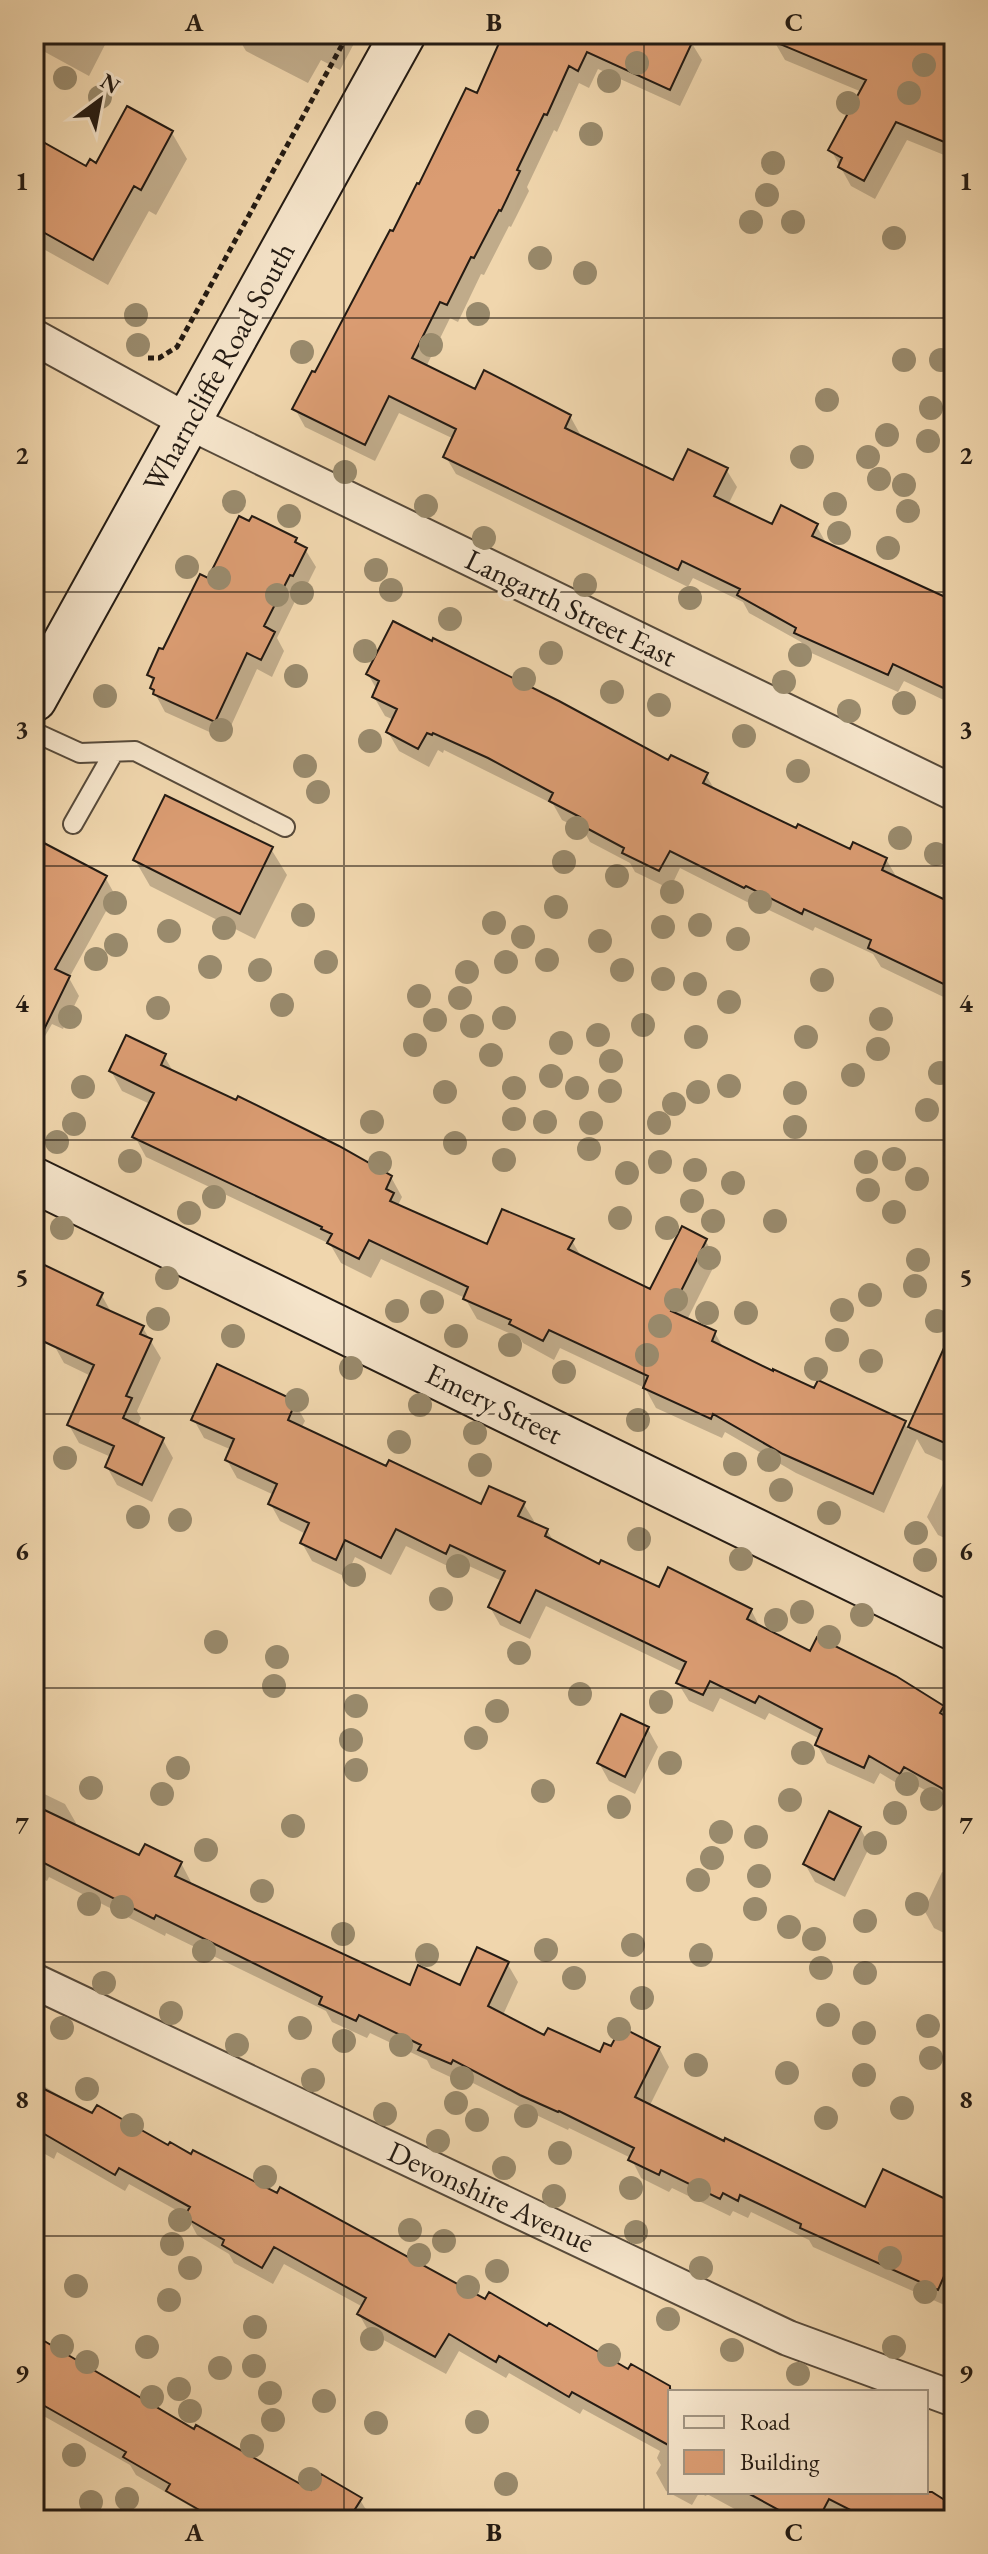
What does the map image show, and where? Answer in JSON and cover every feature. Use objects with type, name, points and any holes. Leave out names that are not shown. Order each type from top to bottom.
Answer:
[{"type":"street","name":"Wharncliffe Road South","points":[[34,699],[403,34]]},
{"type":"street","name":"Langarth Street East","points":[[34,337],[189,422],[954,793]]},
{"type":"street","name":"Emery Street","points":[[34,1180],[954,1628]]},
{"type":"street","name":"Devonshire Avenue","points":[[34,1981],[788,2338],[954,2399]]},
{"type":"lane","points":[[34,732],[80,753],[135,751],[285,827]]},
{"type":"lane","points":[[73,824],[114,752]]},
{"type":"path","points":[[139,358],[159,358],[177,347],[348,34]]},
{"type":"building","points":[[503,34],[696,34],[670,90],[587,52],[578,71],[569,66],[517,170],[520,171],[501,211],[474,258],[471,257],[447,305],[440,302],[412,358],[475,389],[484,370],[571,415],[565,428],[673,480],[688,449],[728,468],[714,496],[772,524],[781,505],[818,524],[812,536],[954,601],[954,693],[893,664],[888,675],[794,633],[796,628],[737,595],[740,589],[682,561],[678,570],[443,457],[456,429],[389,396],[365,445],[292,409],[312,371],[315,372],[390,230],[393,231],[419,184],[466,88],[477,93]]},
{"type":"building","points":[[756,34],[954,34],[954,146],[896,122],[864,181],[838,167],[842,158],[828,150],[866,80]]},
{"type":"building","points":[[127,106],[173,131],[141,190],[134,186],[93,260],[34,227],[34,137],[86,166],[90,159],[96,163]]},
{"type":"building","points":[[239,516],[249,521],[252,516],[297,538],[295,542],[307,548],[264,626],[275,632],[261,660],[247,653],[215,722],[153,694],[154,690],[150,688],[154,678],[147,675],[200,574],[208,578]]},
{"type":"building","points":[[393,621],[559,701],[668,760],[671,755],[708,773],[703,783],[796,828],[798,824],[850,849],[853,842],[887,858],[882,870],[954,904],[954,989],[868,948],[871,940],[804,909],[802,914],[670,851],[659,871],[622,853],[624,848],[577,823],[580,817],[549,801],[553,793],[433,733],[427,733],[418,749],[386,732],[397,709],[372,697],[379,681],[366,674]]},
{"type":"building","points":[[165,795],[273,847],[240,914],[133,860]]},
{"type":"building","points":[[44,843],[107,876],[55,969],[70,976],[34,1050],[34,863]]},
{"type":"building","points":[[126,1035],[166,1054],[161,1065],[236,1100],[238,1096],[392,1176],[386,1189],[394,1193],[390,1201],[487,1244],[502,1209],[574,1239],[568,1249],[650,1289],[682,1226],[707,1239],[671,1311],[716,1331],[712,1341],[773,1371],[814,1388],[818,1380],[906,1421],[873,1494],[783,1454],[713,1414],[711,1419],[643,1388],[648,1376],[549,1330],[543,1341],[509,1324],[511,1320],[463,1299],[468,1287],[369,1240],[359,1259],[327,1243],[332,1234],[322,1227],[132,1137],[154,1093],[109,1071]]},
{"type":"building","points":[[34,1260],[103,1293],[97,1305],[144,1326],[140,1334],[152,1339],[126,1396],[132,1398],[123,1418],[164,1438],[142,1485],[105,1467],[114,1446],[67,1425],[94,1365],[34,1337]]},
{"type":"building","points":[[954,1326],[954,1447],[908,1427]]},
{"type":"building","points":[[217,1364],[296,1401],[288,1420],[386,1466],[389,1460],[481,1504],[489,1486],[525,1502],[518,1516],[548,1529],[545,1536],[599,1564],[601,1560],[659,1587],[668,1567],[752,1609],[747,1619],[810,1651],[817,1637],[896,1676],[944,1706],[940,1713],[954,1721],[954,1795],[904,1767],[900,1774],[869,1756],[864,1768],[815,1745],[822,1729],[759,1696],[755,1703],[710,1681],[703,1695],[676,1683],[686,1662],[536,1590],[520,1623],[488,1607],[505,1571],[450,1545],[446,1554],[396,1529],[381,1558],[345,1540],[336,1560],[300,1543],[309,1523],[268,1504],[277,1484],[225,1460],[234,1439],[191,1420]]},
{"type":"building","points":[[621,1714],[649,1727],[625,1777],[597,1763]]},
{"type":"building","points":[[34,1805],[139,1855],[145,1844],[182,1862],[175,1876],[410,1985],[418,1965],[460,1985],[477,1947],[509,1962],[488,2006],[544,2035],[548,2028],[600,2052],[604,2043],[611,2046],[621,2027],[660,2047],[635,2097],[865,2207],[883,2169],[954,2203],[954,2279],[945,2274],[938,2290],[800,2228],[801,2224],[740,2195],[738,2201],[723,2193],[720,2199],[661,2170],[659,2175],[628,2160],[634,2148],[453,2060],[451,2064],[418,2050],[421,2045],[359,2015],[356,2021],[319,2004],[322,1997],[156,1915],[154,1919],[34,1858]]},
{"type":"building","points":[[829,1811],[861,1827],[834,1880],[803,1864]]},
{"type":"building","points":[[34,2084],[92,2113],[97,2105],[168,2145],[170,2142],[191,2154],[193,2150],[277,2193],[280,2187],[485,2299],[489,2292],[628,2369],[631,2364],[670,2386],[668,2445],[572,2392],[569,2397],[499,2356],[496,2362],[449,2334],[435,2357],[357,2314],[366,2298],[274,2247],[262,2268],[222,2245],[224,2240],[184,2217],[190,2207],[119,2168],[115,2175],[34,2128]]},
{"type":"building","points":[[34,2335],[194,2429],[196,2425],[311,2490],[321,2474],[362,2498],[352,2514],[363,2520],[217,2520],[166,2491],[170,2484],[123,2457],[126,2452],[34,2400]]},
{"type":"building","points":[[932,2492],[954,2506],[954,2520],[870,2520],[829,2499],[818,2520],[797,2520],[750,2494]]}]
